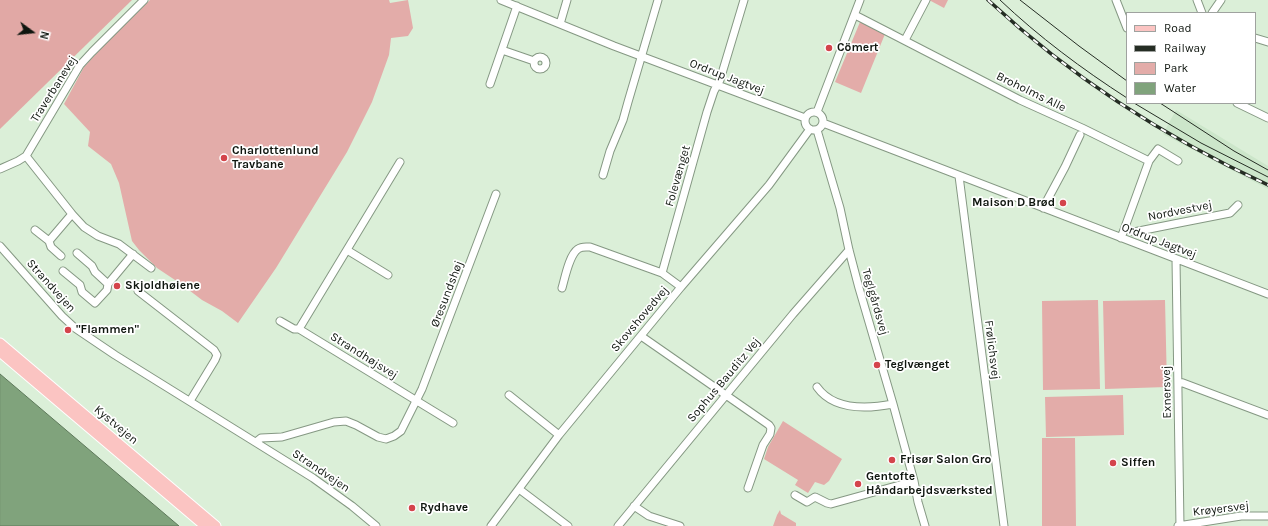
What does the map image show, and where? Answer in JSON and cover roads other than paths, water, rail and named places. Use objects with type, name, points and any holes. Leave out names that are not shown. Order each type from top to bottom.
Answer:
[{"type":"main road","name":"Kystvejen","points":[[0,343],[216,526]]},
{"type":"main road","name":"Kystvejen","points":[[0,352],[205,526]]},
{"type":"street","name":"Traverbanevej","points":[[26,156],[80,65],[144,0]]},
{"type":"street","name":"Ordrup Jagtvej","points":[[501,0],[641,56],[805,118]]},
{"type":"street","points":[[560,24],[567,0]]},
{"type":"street","points":[[603,175],[610,151],[623,120],[658,0]]},
{"type":"street","name":"Folevænget","points":[[662,273],[707,112],[714,91],[720,80],[744,0]]},
{"type":"street","points":[[816,112],[860,0]]},
{"type":"street","points":[[905,40],[926,0]]},
{"type":"street","points":[[1116,0],[1126,25]]},
{"type":"street","points":[[1197,0],[1202,12]]},
{"type":"street","points":[[1213,12],[1221,0]]},
{"type":"street","points":[[490,84],[517,6]]},
{"type":"street","name":"Broholms Alle","points":[[855,15],[1020,100],[1149,161]]},
{"type":"street","points":[[1256,38],[1268,42]]},
{"type":"street","points":[[502,50],[534,60]]},
{"type":"street","points":[[1239,104],[1268,118]]},
{"type":"street","points":[[816,112],[822,116],[823,123],[820,128],[813,129],[806,124],[805,118],[810,113],[816,112]]},
{"type":"street","name":"Ordrup Jagtvej","points":[[823,123],[1268,294]]},
{"type":"street","name":"Teglgårdsvej","points":[[813,129],[840,208],[849,250],[893,404],[925,526]]},
{"type":"street","name":"Skovshovedvej","points":[[491,526],[559,435],[681,287],[769,185],[813,129]]},
{"type":"street","points":[[1043,208],[1080,135]]},
{"type":"street","points":[[1121,238],[1149,161],[1158,150],[1178,161]]},
{"type":"street","points":[[0,170],[26,156],[84,227],[98,236],[119,244],[151,268]]},
{"type":"street","points":[[299,329],[400,162]]},
{"type":"street","name":"Frølichsvej","points":[[959,176],[1004,526]]},
{"type":"street","name":"Øresundshøj","points":[[256,442],[261,438],[282,437],[342,421],[356,425],[378,437],[386,439],[401,431],[416,401],[496,194]]},
{"type":"street","name":"Nordvestvej","points":[[1125,228],[1134,232],[1230,213],[1238,205]]},
{"type":"street","points":[[49,242],[72,214]]},
{"type":"street","points":[[36,230],[49,242],[50,247],[61,256]]},
{"type":"street","name":"Strandvejen","points":[[0,246],[62,316],[75,328],[313,478],[352,506],[376,526]]},
{"type":"street","points":[[562,288],[571,258],[576,250],[583,247],[590,247],[662,273],[681,287]]},
{"type":"street","points":[[347,250],[388,275]]},
{"type":"street","name":"Sophus Bauditz Vej","points":[[618,526],[725,395],[849,250]]},
{"type":"street","points":[[77,253],[92,266],[95,272],[108,284]]},
{"type":"street","points":[[63,271],[80,285],[82,292],[95,303],[107,290],[108,284],[133,254]]},
{"type":"street","name":"Exnersvej","points":[[1176,259],[1179,526]]},
{"type":"street","points":[[138,291],[214,350],[217,355],[190,401]]},
{"type":"street","name":"Strandhøjsvej","points":[[280,321],[294,329],[299,329],[416,401]]},
{"type":"street","points":[[641,336],[769,425],[771,428],[770,434],[763,445],[748,488]]},
{"type":"street","points":[[1178,382],[1268,415]]},
{"type":"street","points":[[818,387],[822,393],[840,404],[849,407],[883,406],[893,404]]},
{"type":"street","points":[[509,395],[559,435]]},
{"type":"street","points":[[416,401],[453,423]]},
{"type":"street","points":[[795,494],[807,502],[815,497],[831,504],[914,481]]},
{"type":"street","points":[[519,489],[568,526]]},
{"type":"street","points":[[634,506],[649,516],[680,526]]},
{"type":"street","name":"Krøyersvej","points":[[1179,526],[1241,516],[1268,516]]},
{"type":"water","points":[[0,374],[179,526],[0,526]]},
{"type":"tram line","points":[[1000,0],[1061,52],[1126,97]]},
{"type":"tram line","points":[[1020,0],[1126,80]]},
{"type":"tram line","points":[[1136,104],[1201,143],[1268,177]]},
{"type":"tram line","points":[[1162,104],[1234,151],[1268,170]]},
{"type":"railway","points":[[988,0],[1052,55],[1121,104],[1193,147],[1268,185]]},
{"type":"place","name":"Cömert","points":[[829,48]]},
{"type":"place","name":"Charlottenlund Travbane","points":[[224,158]]},
{"type":"place","name":"Maison D Brød","points":[[1063,203]]},
{"type":"place","name":"Skjoldhøiene","points":[[117,286]]},
{"type":"place","name":"\"Flammen\"","points":[[68,330]]},
{"type":"place","name":"Teglvænget","points":[[877,365]]},
{"type":"place","name":"Frisør Salon Gro","points":[[892,460]]},
{"type":"place","name":"Siffen","points":[[1113,463]]},
{"type":"place","name":"Gentofte Håndarbejdsværksted","points":[[858,484]]},
{"type":"place","name":"Rydhave","points":[[412,508]]}]
